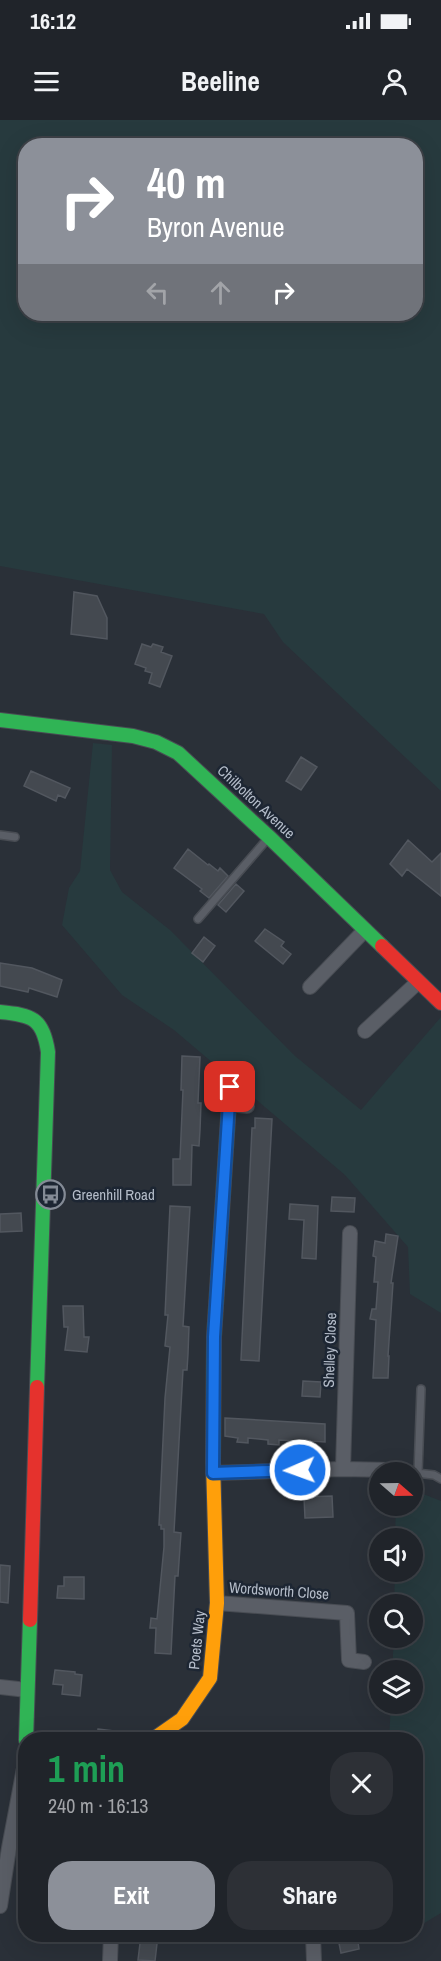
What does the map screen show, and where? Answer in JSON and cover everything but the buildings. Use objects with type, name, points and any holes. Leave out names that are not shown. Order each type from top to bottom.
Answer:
[{"type":"street","name":"Chilbolton Avenue","points":[[0,720],[133,736],[165,745],[187,761],[269,837],[441,1003]]},
{"type":"street","points":[[310,987],[365,930]]},
{"type":"street","points":[[365,1031],[418,982]]},
{"type":"street","points":[[0,1012],[20,1014],[35,1020],[45,1030],[48,1052],[26,1732]]},
{"type":"street","name":"Poets Way","points":[[163,1732],[182,1719],[210,1678],[218,1603],[213,1473],[214,1337],[230,1087]]},
{"type":"street","points":[[229,1104],[247,1106]]},
{"type":"street","name":"Shelley Close","points":[[343,1469],[350,1233]]},
{"type":"street","points":[[213,1473],[369,1470]]},
{"type":"street","name":"Wordsworth Close","points":[[218,1603],[347,1613],[349,1660],[364,1662]]},
{"type":"street","points":[[0,1687],[27,1690]]},
{"type":"street","points":[[0,1906],[4,1848],[18,1791]]},
{"type":"street","points":[[110,1961],[111,1942]]},
{"type":"street","points":[[313,1942],[314,1961]]},
{"type":"lane","points":[[0,835],[15,837]]},
{"type":"lane","points":[[198,919],[269,837]]},
{"type":"lane","points":[[418,1462],[421,1389]]},
{"type":"lane","points":[[423,1474],[434,1475],[441,1479]]},
{"type":"green space","points":[[0,120],[441,120],[441,791],[283,642],[264,614],[0,566]]},
{"type":"green space","points":[[93,743],[112,745],[110,870],[122,892],[170,930],[295,1056],[361,1110],[441,1017],[441,1313],[410,1294],[408,1247],[345,1175],[174,1030],[122,995],[62,925],[69,888],[80,871]]},
{"type":"green space","points":[[423,1494],[441,1501],[441,1913],[423,1924],[423,1732],[389,1732],[390,1714],[423,1714],[423,1660],[393,1660],[393,1648],[423,1648],[423,1594],[394,1594],[395,1582],[423,1582],[423,1528],[395,1528],[396,1516],[423,1516]]},
{"type":"traffic: fast","points":[[0,720],[133,736],[156,742],[178,753],[382,946]]},
{"type":"traffic: fast","points":[[0,1012],[34,1020],[43,1032],[48,1052],[37,1387]]},
{"type":"traffic: fast","points":[[213,1462],[214,1337],[230,1087]]},
{"type":"traffic: fast","points":[[26,1732],[30,1620]]},
{"type":"traffic: slow","points":[[163,1732],[182,1719],[210,1678],[217,1603],[213,1462]]},
{"type":"traffic: jam","points":[[382,946],[441,1003]]},
{"type":"traffic: jam","points":[[30,1620],[37,1387]]},
{"type":"place","name":"Greenhill Road","points":[[51,1195]]},
{"type":"route","points":[[230,1087],[214,1337],[213,1473],[300,1470]]}]
